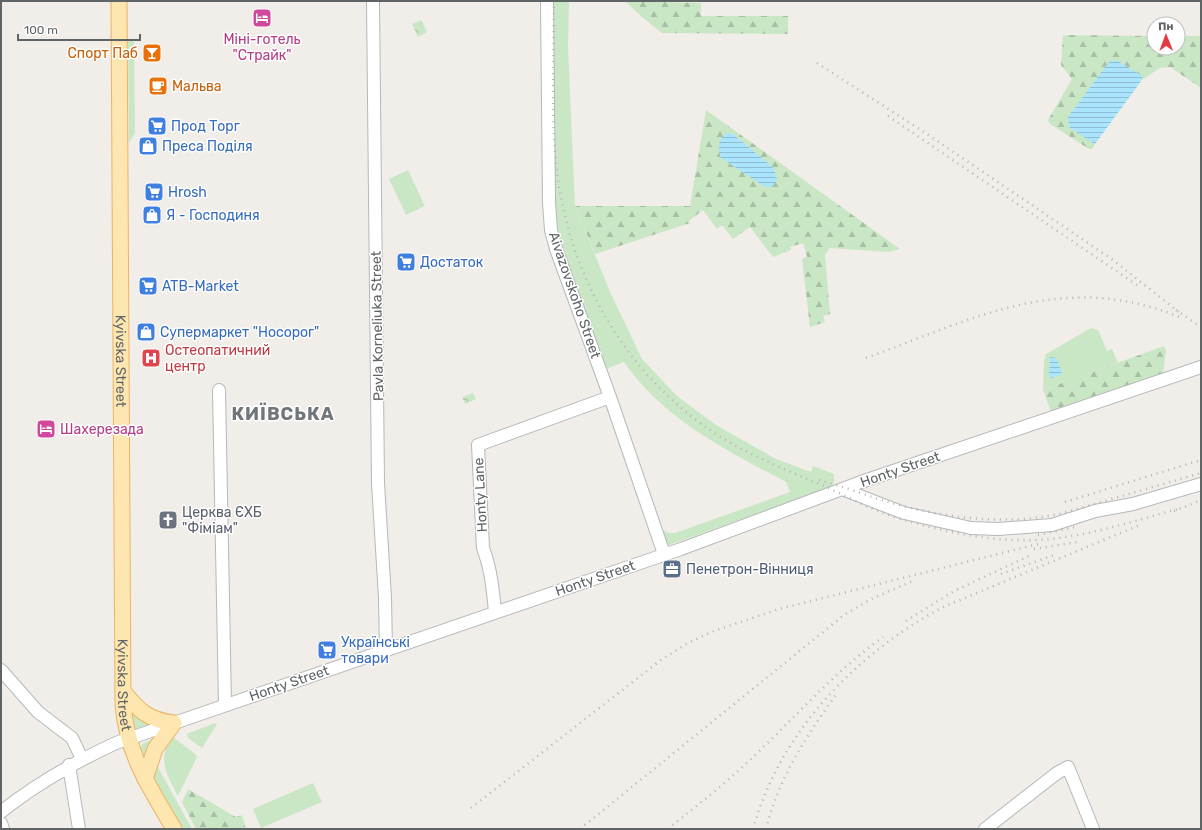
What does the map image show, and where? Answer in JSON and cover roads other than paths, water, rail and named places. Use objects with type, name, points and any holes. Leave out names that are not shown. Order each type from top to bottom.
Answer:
[{"type":"main road","name":"Kyivska Street","points":[[119,1],[123,691],[125,720],[133,753],[145,779],[174,829]]},
{"type":"main road","points":[[123,691],[148,717],[174,723],[155,749],[145,779]]},
{"type":"street","name":"Pavla Korneliuka Street","points":[[373,1],[378,483],[385,598],[386,650]]},
{"type":"street","name":"Aivazovskoho Street","points":[[547,1],[549,203],[551,230],[556,249],[610,397],[664,554]]},
{"type":"street","name":"Honty Street","points":[[1,812],[28,790],[69,765],[116,743],[129,740],[225,705],[664,554],[842,490],[1201,367]]},
{"type":"street","points":[[219,390],[225,705]]},
{"type":"street","name":"Honty Lane","points":[[495,612],[493,583],[488,562],[482,548],[478,445],[610,397]]},
{"type":"street","points":[[842,490],[904,513],[971,528],[998,529],[1052,525],[1095,511],[1133,504],[1201,484]]},
{"type":"street","points":[[1,670],[38,712],[72,738],[82,759]]},
{"type":"street","points":[[69,765],[79,829]]},
{"type":"street","points":[[984,829],[1045,782],[1068,767],[1093,829]]},
{"type":"street","points":[[1,823],[3,829]]},
{"type":"water","points":[[1113,60],[1118,61],[1142,76],[1142,80],[1095,144],[1069,127],[1068,117],[1108,63]]},
{"type":"water","points":[[729,133],[733,134],[774,169],[777,179],[773,186],[765,187],[721,158],[719,143],[725,135]]},
{"type":"water","points":[[1050,357],[1056,358],[1062,372],[1060,375],[1051,378],[1049,376]]},
{"type":"railway","points":[[554,1],[554,143],[562,203],[573,243],[587,281],[605,316],[627,350],[653,381],[683,409],[730,443],[774,465],[835,491],[863,505],[925,526],[972,536],[1019,540],[1043,540],[1066,537],[1094,532],[1178,509]]},
{"type":"railway","points":[[817,63],[927,134],[1113,260],[1180,313]]},
{"type":"railway","points":[[888,116],[1137,285]]},
{"type":"railway","points":[[866,358],[983,315],[1021,305],[1059,299],[1098,298],[1139,304],[1182,318]]},
{"type":"railway","points":[[1176,310],[1201,327]]},
{"type":"railway","points":[[1065,502],[1201,460]]},
{"type":"railway","points":[[819,480],[907,507],[967,518],[1007,520],[1027,519],[1067,512],[1201,473]]},
{"type":"railway","points":[[1174,511],[1201,500]]},
{"type":"railway","points":[[753,829],[765,794],[782,760],[802,729],[825,700],[851,673],[879,649],[909,627],[941,608],[1142,524]]},
{"type":"railway","points":[[1038,535],[1075,527]]},
{"type":"railway","points":[[1034,549],[1077,542]]},
{"type":"railway","points":[[471,808],[661,660],[688,643],[711,632],[779,609],[1042,543]]},
{"type":"railway","points":[[1001,574],[1057,554]]},
{"type":"railway","points":[[906,621],[954,591],[1031,555]]},
{"type":"railway","points":[[580,829],[844,615],[871,599],[915,580]]},
{"type":"railway","points":[[668,829],[729,779],[842,670],[883,637]]},
{"type":"railway","points":[[766,829],[771,810],[786,774],[805,740],[838,692]]},
{"type":"place","name":"Міні-готель \"Страйк\"","points":[[262,18]]},
{"type":"place","name":"Спорт Паб","points":[[152,53]]},
{"type":"place","name":"Мальва","points":[[158,86]]},
{"type":"place","name":"Прод Торг","points":[[157,126]]},
{"type":"place","name":"Преса Поділя","points":[[148,146]]},
{"type":"place","name":"Hrosh","points":[[154,192]]},
{"type":"place","name":"Я - Господиня","points":[[152,215]]},
{"type":"place","name":"Достаток","points":[[406,262]]},
{"type":"place","name":"ATB-Market","points":[[148,286]]},
{"type":"place","name":"Супермаркет \"Носорог\"","points":[[146,332]]},
{"type":"place","name":"Остеопатичний центр","points":[[151,358]]},
{"type":"place","name":"Шахерезада","points":[[46,429]]},
{"type":"place","name":"Церква ЄХБ \"Фіміам\"","points":[[168,520]]},
{"type":"place","name":"Пенетрон-Вінниця","points":[[672,569]]},
{"type":"place","name":"Українські товари","points":[[327,650]]},
{"type":"district","name":"КИЇВСЬКА","points":[[283,414]]}]
